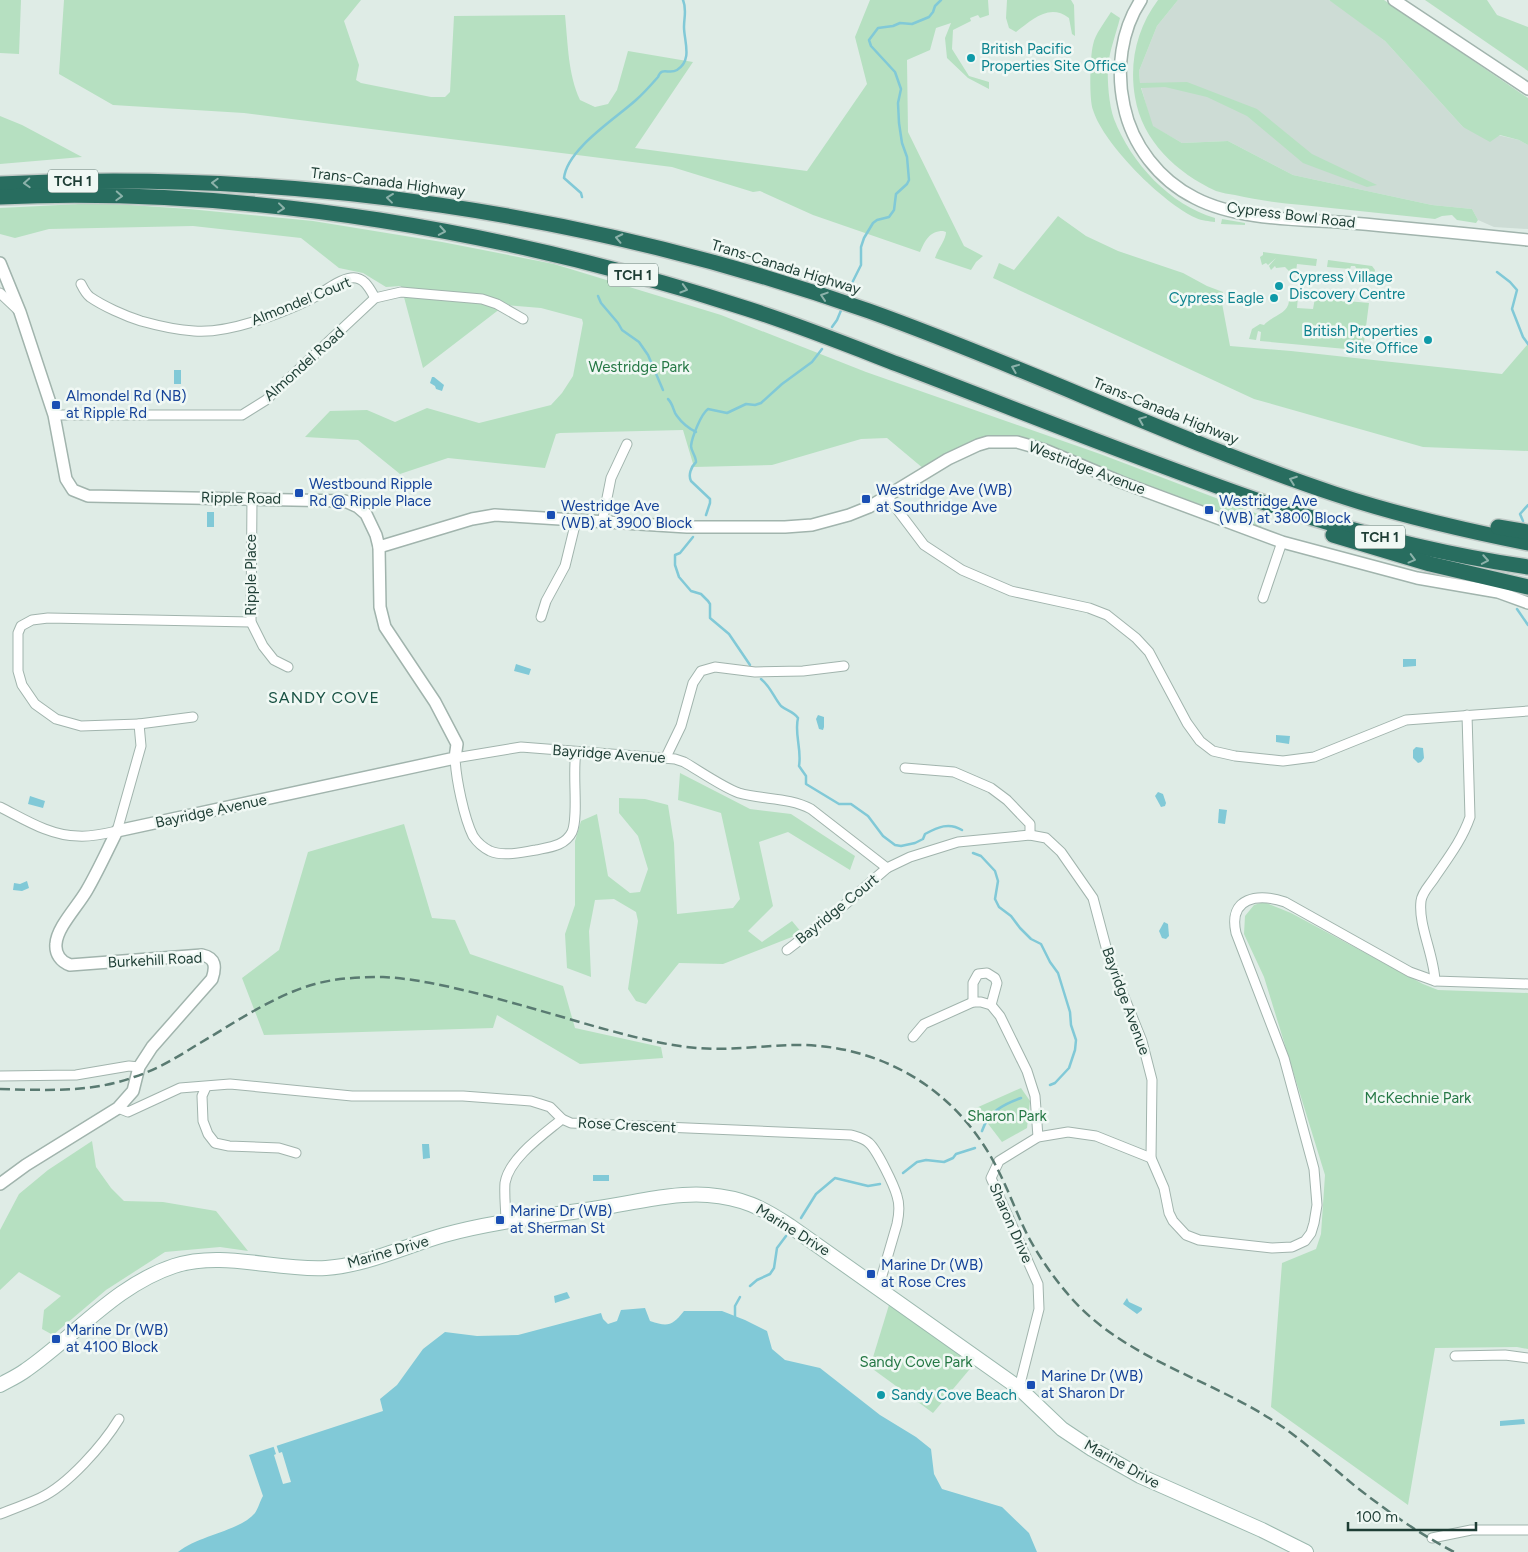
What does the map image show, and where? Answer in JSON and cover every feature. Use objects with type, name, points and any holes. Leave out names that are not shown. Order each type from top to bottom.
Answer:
[{"type":"highway","name":"Trans-Canada Highway","points":[[0,184],[110,180],[183,182],[335,192],[408,200],[482,212],[632,241],[744,271],[870,312],[966,348],[1244,461],[1339,496],[1431,522],[1528,543]]},
{"type":"highway","name":"TCH 1","points":[[0,197],[110,195],[286,208],[428,228],[561,256],[687,290],[781,320],[1236,493],[1314,519],[1384,538],[1528,567]]},
{"type":"highway","points":[[1236,493],[1290,520],[1376,549],[1458,572],[1528,587]]},
{"type":"highway","points":[[1339,496],[1528,532]]},
{"type":"main road","name":"Marine Drive","points":[[0,1385],[24,1371],[140,1280],[175,1266],[199,1261],[236,1260],[297,1268],[327,1268],[365,1260],[467,1229],[687,1195],[731,1198],[762,1208],[932,1324],[1019,1388],[1062,1429],[1092,1449],[1140,1476],[1262,1530],[1306,1552]]},
{"type":"street","name":"Cypress Bowl Road","points":[[1141,0],[1127,30],[1121,62],[1122,96],[1125,112],[1138,143],[1146,156],[1163,175],[1183,191],[1212,205],[1251,214],[1431,229],[1528,240]]},
{"type":"street","points":[[1394,0],[1528,89]]},
{"type":"street","points":[[0,263],[20,312],[54,415]]},
{"type":"street","name":"Almondel Court","points":[[81,284],[88,296],[129,317],[164,327],[196,331],[229,328],[257,320],[311,299],[340,282],[351,278],[361,279],[369,286],[375,298]]},
{"type":"street","points":[[375,298],[401,292],[482,299],[497,304],[523,319]]},
{"type":"street","points":[[0,293],[20,312]]},
{"type":"street","name":"Almondel Road","points":[[54,415],[242,415],[266,400],[375,298]]},
{"type":"street","name":"Ripple Road","points":[[54,415],[66,479],[73,490],[88,496],[345,501],[358,507],[366,514],[376,535],[379,547],[380,608],[385,627],[435,702],[457,744],[455,758]]},
{"type":"street","name":"Westridge Avenue","points":[[379,547],[472,519],[495,515],[687,527],[794,527],[832,521],[849,515],[887,496],[948,459],[978,445],[988,442],[1017,442],[1045,450],[1121,482],[1282,542],[1417,578],[1498,592],[1528,603]]},
{"type":"street","points":[[602,523],[611,478],[627,444]]},
{"type":"street","points":[[887,496],[924,545],[962,570],[1011,591],[1088,608],[1107,615],[1136,638],[1149,652],[1187,723],[1200,741],[1214,751],[1235,756],[1283,760],[1314,756],[1406,720],[1528,711]]},
{"type":"street","name":"Ripple Place","points":[[252,498],[251,622],[263,646],[274,660],[288,667]]},
{"type":"street","points":[[541,617],[546,601],[565,566],[576,521]]},
{"type":"street","points":[[1263,598],[1282,542]]},
{"type":"street","points":[[193,717],[139,724],[81,726],[56,719],[36,704],[22,685],[18,671],[18,632],[21,626],[32,620],[48,618],[251,622]]},
{"type":"street","points":[[666,757],[682,726],[693,683],[702,671],[715,667],[755,672],[844,666]]},
{"type":"street","points":[[1434,981],[1434,966],[1423,922],[1421,901],[1426,890],[1465,832],[1470,817],[1467,715]]},
{"type":"street","name":"Burkehill Road","points":[[0,1184],[26,1165],[118,1108],[132,1091],[139,1067],[160,1036],[212,979],[216,966],[211,959],[202,955],[70,965],[62,961],[55,947],[60,932],[87,890],[117,832],[141,746],[139,724]]},
{"type":"street","name":"Bayridge Avenue","points":[[117,832],[512,747],[666,757],[684,762],[738,792],[803,804],[887,868],[910,857],[958,842],[1030,835],[1046,838],[1061,852],[1093,898],[1110,962],[1142,1041],[1152,1080],[1151,1158],[1164,1188],[1169,1213],[1181,1231],[1192,1238],[1210,1241],[1282,1248],[1300,1244],[1311,1233],[1317,1204],[1314,1169],[1284,1058],[1234,925],[1235,914],[1243,904],[1254,898],[1262,897],[1285,902],[1410,972],[1434,981],[1528,984]]},
{"type":"street","points":[[455,758],[462,800],[473,836],[489,850],[497,853],[509,853],[551,847],[562,843],[569,837],[574,823],[574,768],[576,752]]},
{"type":"street","points":[[905,768],[954,772],[991,788],[1007,800],[1030,824],[1030,835]]},
{"type":"street","points":[[0,808],[56,833],[76,837],[117,832]]},
{"type":"street","name":"Bayridge Court","points":[[787,950],[834,914],[887,868]]},
{"type":"street","points":[[973,1002],[975,978],[978,974],[987,973],[992,974],[997,983],[991,1005]]},
{"type":"street","points":[[913,1036],[924,1024],[973,1002],[991,1005],[1000,1016],[1032,1084],[1038,1137]]},
{"type":"street","points":[[0,1076],[76,1075],[130,1066],[139,1067]]},
{"type":"street","name":"Rose Crescent","points":[[118,1108],[128,1112],[180,1088],[230,1084],[352,1096],[463,1096],[531,1101],[550,1107],[562,1119],[571,1123],[851,1135],[869,1143],[876,1151],[898,1196],[899,1215],[881,1279],[881,1289]]},
{"type":"street","points":[[206,1087],[202,1096],[203,1121],[208,1134],[215,1143],[229,1146],[279,1148],[296,1153]]},
{"type":"street","points":[[506,1223],[505,1182],[512,1167],[527,1148],[562,1119]]},
{"type":"street","name":"Sharon Drive","points":[[1019,1388],[1039,1309],[1038,1284],[991,1178],[999,1160],[1038,1137],[1068,1132],[1096,1136],[1151,1158]]},
{"type":"street","points":[[1456,1356],[1505,1355],[1528,1358]]},
{"type":"street","points":[[0,1514],[40,1498],[56,1488],[98,1449],[119,1419]]},
{"type":"street","points":[[1432,1538],[1472,1530],[1528,1530]]},
{"type":"shaded area","points":[[1178,0],[1329,0],[1336,4],[1385,41],[1463,127],[1519,140],[1528,145],[1528,229],[1494,227],[1478,220],[1472,209],[1432,205],[1293,175],[1228,141],[1182,143],[1152,126],[1140,83],[1139,71],[1157,26]]},
{"type":"green space","points":[[0,0],[21,0],[19,54],[0,53]]},
{"type":"green space","points":[[64,0],[361,0],[344,21],[359,65],[356,80],[361,83],[431,97],[445,97],[450,92],[454,16],[565,15],[569,59],[576,90],[580,100],[595,107],[608,104],[617,90],[628,51],[693,62],[635,148],[807,171],[867,84],[855,37],[870,0],[988,0],[989,15],[980,18],[978,15],[970,18],[971,21],[953,30],[952,49],[969,76],[989,82],[989,89],[968,78],[947,58],[945,38],[951,23],[936,28],[930,50],[907,60],[908,132],[964,246],[983,256],[971,270],[935,258],[946,232],[938,231],[931,235],[920,252],[813,215],[760,191],[753,192],[672,167],[244,113],[113,105],[59,74]]},
{"type":"green space","points":[[1007,0],[1071,0],[1074,5],[1075,36],[1072,34],[1069,18],[1055,12],[1035,18],[1016,32],[1009,28],[1006,18]]},
{"type":"green space","points":[[1158,0],[1178,0],[1157,26],[1139,71],[1140,83],[1187,82],[1257,109],[1312,154],[1377,185],[1367,187],[1303,163],[1247,116],[1207,97],[1165,87],[1141,88],[1153,126],[1182,143],[1228,141],[1293,175],[1432,205],[1472,209],[1478,220],[1476,223],[1457,220],[1452,215],[1435,219],[1260,200],[1216,191],[1188,175],[1175,165],[1153,141],[1145,128],[1135,97],[1133,71],[1136,46],[1145,22]]},
{"type":"green space","points":[[1329,0],[1384,0],[1528,98],[1528,145],[1519,140],[1500,135],[1490,142],[1463,127],[1385,41]]},
{"type":"green space","points":[[1425,0],[1487,0],[1497,15],[1528,27],[1528,71]]},
{"type":"green space","points":[[1111,12],[1120,18],[1109,60],[1109,93],[1112,114],[1121,135],[1142,166],[1168,193],[1198,212],[1215,218],[1215,222],[1198,219],[1168,200],[1136,172],[1109,140],[1099,124],[1093,110],[1091,97],[1092,51],[1100,28]]},
{"type":"green space","points":[[0,116],[22,125],[82,157],[0,164]]},
{"type":"green space","name":"Westridge Park","points":[[100,203],[189,209],[313,221],[442,242],[554,264],[721,315],[866,372],[1100,454],[1266,517],[1261,527],[1059,452],[1003,439],[924,469],[887,438],[861,439],[772,465],[694,467],[683,430],[560,433],[556,434],[545,468],[448,458],[400,474],[358,440],[305,437],[330,411],[367,410],[395,422],[427,408],[479,423],[551,405],[562,393],[573,376],[583,323],[582,319],[541,308],[505,305],[423,368],[401,286],[386,287],[363,273],[339,268],[301,238],[193,226],[49,229],[15,238],[0,234],[0,208]]},
{"type":"green space","points":[[1058,216],[1086,236],[1118,251],[1183,273],[1223,292],[1221,298],[1230,346],[1502,374],[1528,344],[1528,451],[1423,447],[1254,399],[993,278],[999,263],[1014,270]]},
{"type":"green space","points":[[1222,219],[1245,223],[1245,225],[1221,224]]},
{"type":"green space","points":[[1263,252],[1317,259],[1316,266],[1297,264],[1296,272],[1291,273],[1285,267],[1276,268],[1275,266],[1271,270],[1269,266],[1276,258],[1268,265],[1266,263],[1262,265],[1260,257],[1263,255]]},
{"type":"green space","points":[[1328,260],[1372,266],[1375,270],[1374,274],[1369,273],[1369,271],[1357,270],[1355,266],[1351,266],[1350,269],[1327,267]]},
{"type":"green space","points":[[1298,297],[1297,308],[1313,309],[1315,298],[1369,303],[1363,350],[1349,349],[1350,341],[1347,341],[1346,349],[1260,341],[1261,332],[1258,331],[1256,340],[1249,339],[1252,329],[1260,324],[1264,325],[1283,312],[1289,301]]},
{"type":"green space","points":[[680,773],[750,809],[791,814],[855,856],[850,870],[788,832],[759,842],[773,906],[748,931],[762,942],[792,921],[802,933],[723,964],[679,963],[646,1004],[636,1001],[628,989],[638,921],[636,912],[614,899],[595,900],[589,931],[591,977],[567,968],[565,934],[575,905],[575,841],[581,821],[597,814],[608,876],[630,893],[640,892],[648,869],[638,836],[619,813],[619,798],[645,799],[668,805],[674,843],[677,914],[733,908],[740,899],[721,813],[678,800]]},
{"type":"green space","points":[[404,824],[432,918],[455,920],[470,954],[563,986],[575,1028],[661,1047],[663,1058],[580,1064],[497,1015],[493,1028],[264,1035],[242,978],[279,950],[308,852]]},
{"type":"green space","name":"McKechnie Park","points":[[1264,902],[1291,913],[1423,984],[1438,990],[1528,993],[1528,1349],[1517,1347],[1435,1348],[1408,1505],[1271,1407],[1282,1263],[1316,1249],[1321,1234],[1325,1175],[1264,977],[1244,934],[1245,916],[1254,905]]},
{"type":"green space","name":"Sharon Park","points":[[1021,1088],[1030,1101],[1027,1128],[1002,1142],[976,1108]]},
{"type":"green space","points":[[92,1141],[96,1167],[111,1188],[124,1201],[163,1202],[216,1211],[248,1251],[220,1247],[165,1252],[106,1290],[53,1335],[42,1329],[44,1310],[61,1296],[19,1272],[0,1290],[0,1230],[19,1194],[48,1170]]},
{"type":"green space","name":"Sandy Cove Park","points":[[889,1305],[974,1364],[933,1413],[870,1367]]},
{"type":"water","points":[[174,370],[181,370],[181,384],[174,384]]},
{"type":"water","points":[[432,377],[444,385],[442,391],[436,389],[430,383]]},
{"type":"water","points":[[207,512],[214,512],[214,527],[207,527]]},
{"type":"water","points":[[1403,659],[1416,659],[1416,666],[1403,667]]},
{"type":"water","points":[[516,664],[531,669],[529,675],[514,671]]},
{"type":"water","points":[[818,715],[824,717],[823,730],[819,729],[816,719]]},
{"type":"water","points":[[1276,735],[1290,736],[1289,744],[1276,742]]},
{"type":"water","points":[[1416,747],[1423,748],[1424,758],[1418,763],[1413,758],[1413,750]]},
{"type":"water","points":[[1158,792],[1163,794],[1165,806],[1161,807],[1155,796]]},
{"type":"water","points":[[30,796],[45,801],[43,808],[28,804]]},
{"type":"water","points":[[1219,809],[1227,810],[1225,824],[1218,823]]},
{"type":"water","points":[[27,881],[29,888],[22,891],[13,890],[14,883],[20,884]]},
{"type":"water","points":[[1164,922],[1168,924],[1169,936],[1166,939],[1162,938],[1159,931]]},
{"type":"water","points":[[422,1144],[429,1144],[430,1158],[423,1159]]},
{"type":"water","points":[[593,1175],[609,1175],[609,1181],[593,1181]]},
{"type":"water","points":[[567,1292],[570,1298],[555,1303],[554,1296]]},
{"type":"water","points":[[1127,1298],[1129,1302],[1142,1308],[1142,1310],[1137,1314],[1123,1304]]},
{"type":"water","points":[[645,1308],[650,1321],[661,1324],[673,1322],[684,1311],[722,1311],[767,1331],[772,1349],[785,1360],[820,1368],[880,1415],[916,1437],[931,1449],[934,1474],[942,1489],[1002,1507],[1029,1533],[1037,1552],[178,1552],[197,1541],[240,1524],[255,1513],[263,1496],[249,1455],[383,1411],[380,1399],[397,1385],[423,1349],[445,1332],[477,1336],[518,1335],[601,1313],[603,1319],[608,1324],[617,1321],[621,1310]]},
{"type":"water","points":[[1524,1419],[1525,1424],[1500,1426],[1500,1421]]},
{"type":"pier","points":[[276,1444],[279,1453],[282,1452],[291,1482],[283,1484],[274,1455],[276,1454],[273,1445]]},
{"type":"waterway","points":[[582,197],[581,193],[564,178],[567,167],[574,156],[593,135],[642,95],[662,72],[677,70],[685,61],[685,10],[683,0]]},
{"type":"waterway","points":[[849,289],[861,265],[861,247],[864,238],[873,223],[889,217],[894,210],[896,194],[909,180],[907,157],[902,143],[899,123],[898,103],[901,89],[895,72],[871,46],[869,40],[878,28],[900,23],[912,24],[929,17],[941,0]]},
{"type":"waterway","points":[[1497,272],[1517,290],[1512,309],[1523,337],[1528,344]]},
{"type":"waterway","points":[[598,296],[601,303],[622,330],[639,342],[648,355],[663,390]]},
{"type":"waterway","points":[[832,327],[842,308]]},
{"type":"waterway","points":[[706,515],[710,499],[691,481],[690,476],[691,469],[696,462],[691,446],[697,426],[705,412],[708,409],[727,413],[746,404],[755,405],[761,403],[782,384],[812,362],[822,349]]},
{"type":"waterway","points":[[668,399],[679,419],[696,432]]},
{"type":"waterway","points":[[1523,521],[1520,514],[1528,505]]},
{"type":"waterway","points":[[693,537],[680,553],[675,555],[675,565],[679,577],[691,591],[701,594],[708,601],[710,604],[710,618],[729,634],[750,665]]},
{"type":"waterway","points":[[1517,609],[1528,625]]},
{"type":"waterway","points":[[761,679],[781,706],[798,718],[799,766],[806,776],[806,784],[839,804],[851,804],[868,816],[883,836],[895,845],[901,846],[915,843],[923,839],[925,834],[944,826],[953,826],[962,830]]},
{"type":"waterway","points":[[973,853],[981,856],[995,871],[998,881],[995,899],[999,907],[1011,916],[1031,939],[1041,944],[1058,973],[1076,1040],[1069,1068],[1055,1083],[1050,1085]]},
{"type":"waterway","points":[[982,1131],[992,1114],[1021,1098]]},
{"type":"waterway","points":[[903,1173],[917,1162],[926,1160],[944,1162],[953,1158],[956,1154],[975,1148]]},
{"type":"waterway","points":[[801,1218],[816,1194],[835,1178],[868,1186],[880,1184]]},
{"type":"waterway","points":[[750,1286],[757,1280],[770,1274],[774,1268],[777,1248],[786,1236]]},
{"type":"waterway","points":[[735,1317],[735,1306],[740,1297]]},
{"type":"railway","points":[[0,1089],[85,1088],[118,1082],[166,1063],[253,1011],[299,989],[323,982],[366,977],[400,978],[450,987],[622,1034],[672,1045],[710,1049],[799,1045],[833,1048],[866,1055],[897,1068],[926,1085],[967,1122],[997,1168],[1029,1238],[1049,1270],[1073,1300],[1094,1320],[1141,1352],[1218,1390],[1280,1425],[1379,1504],[1415,1529],[1454,1552]]},
{"type":"place","name":"British Pacific Properties Site Office","points":[[971,58]]},
{"type":"place","name":"Cypress Village Discovery Centre","points":[[1279,286]]},
{"type":"place","name":"Cypress Eagle","points":[[1274,298]]},
{"type":"place","name":"British Properties Site Office","points":[[1428,340]]},
{"type":"place","name":"Almondel Rd (NB) at Ripple Rd","points":[[56,405]]},
{"type":"place","name":"Westbound Ripple Rd @ Ripple Place","points":[[299,493]]},
{"type":"place","name":"Westridge Ave (WB) at Southridge Ave","points":[[866,499]]},
{"type":"place","name":"Westridge Ave (WB) at 3800 Block","points":[[1209,510]]},
{"type":"place","name":"Westridge Ave (WB) at 3900 Block","points":[[551,515]]},
{"type":"place","name":"Marine Dr (WB) at Sherman St","points":[[500,1220]]},
{"type":"place","name":"Marine Dr (WB) at Rose Cres","points":[[871,1274]]},
{"type":"place","name":"Marine Dr (WB) at 4100 Block","points":[[56,1339]]},
{"type":"place","name":"Marine Dr (WB) at Sharon Dr","points":[[1031,1385]]},
{"type":"place","name":"Sandy Cove Beach","points":[[881,1395]]},
{"type":"district","name":"SANDY COVE","points":[[324,697]]}]
